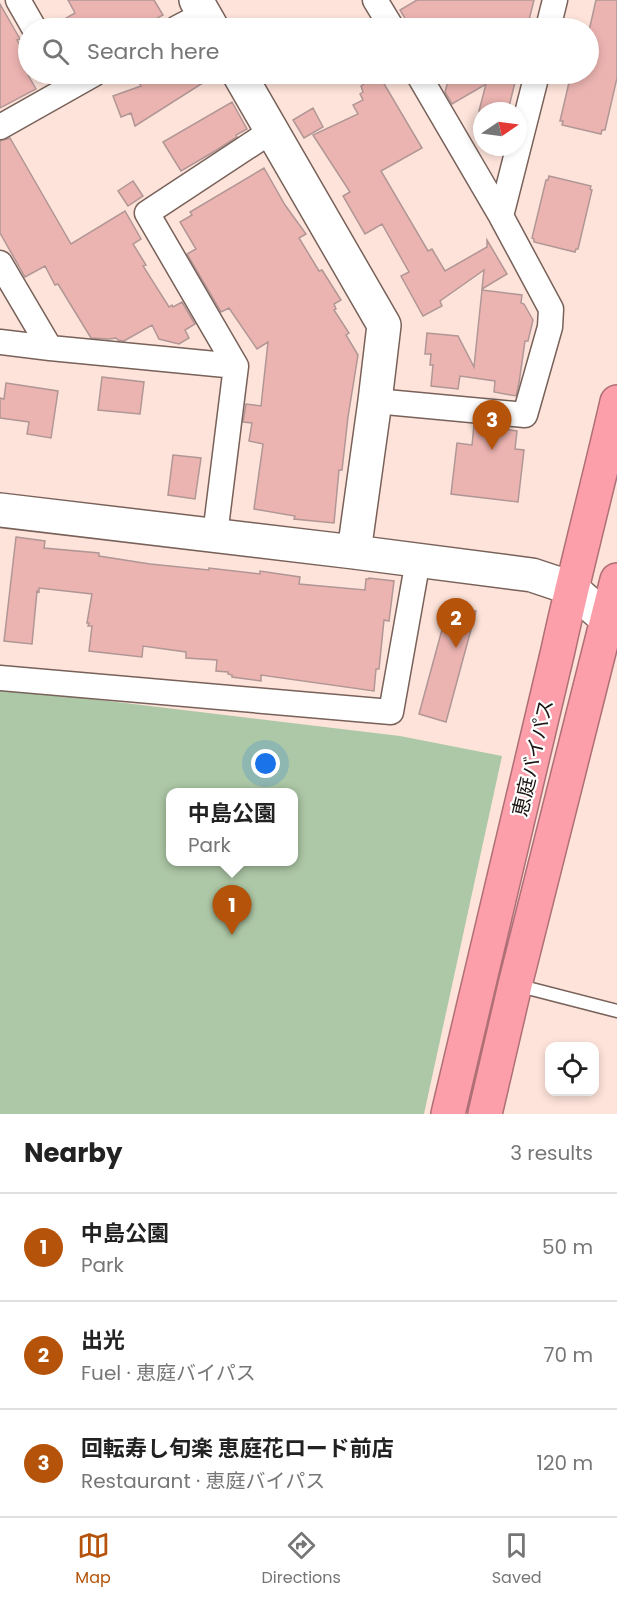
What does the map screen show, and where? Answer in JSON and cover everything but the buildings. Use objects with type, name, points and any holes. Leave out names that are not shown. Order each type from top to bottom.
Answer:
[{"type":"highway","name":"恵庭バイパス","points":[[448,1114],[571,588],[585,540],[617,402]]},
{"type":"highway","name":"恵庭バイパス","points":[[484,1114],[515,985],[612,624],[617,580]]},
{"type":"street","points":[[18,0],[28,18]]},
{"type":"street","points":[[375,0],[386,18]]},
{"type":"street","points":[[550,18],[555,0]]},
{"type":"street","points":[[0,127],[59,84]]},
{"type":"street","points":[[245,84],[384,325],[354,552]]},
{"type":"street","points":[[375,401],[525,415],[550,327],[551,309],[501,216],[424,84]]},
{"type":"street","points":[[501,216],[534,84]]},
{"type":"street","points":[[215,535],[236,366],[147,213],[273,130]]},
{"type":"street","points":[[0,262],[50,348]]},
{"type":"street","points":[[0,342],[236,366]]},
{"type":"street","points":[[0,510],[532,575],[571,588],[612,624]]},
{"type":"street","points":[[0,678],[391,711],[418,560]]},
{"type":"lane","points":[[515,985],[617,1011]]},
{"type":"green space","points":[[0,688],[400,736],[502,756],[424,1114],[0,1114]]},
{"type":"place","name":"回転寿し旬楽 恵庭花ロード前店","points":[[492,450]]},
{"type":"place","name":"出光","points":[[456,648]]},
{"type":"place","name":"中島公園","points":[[232,935]]}]
